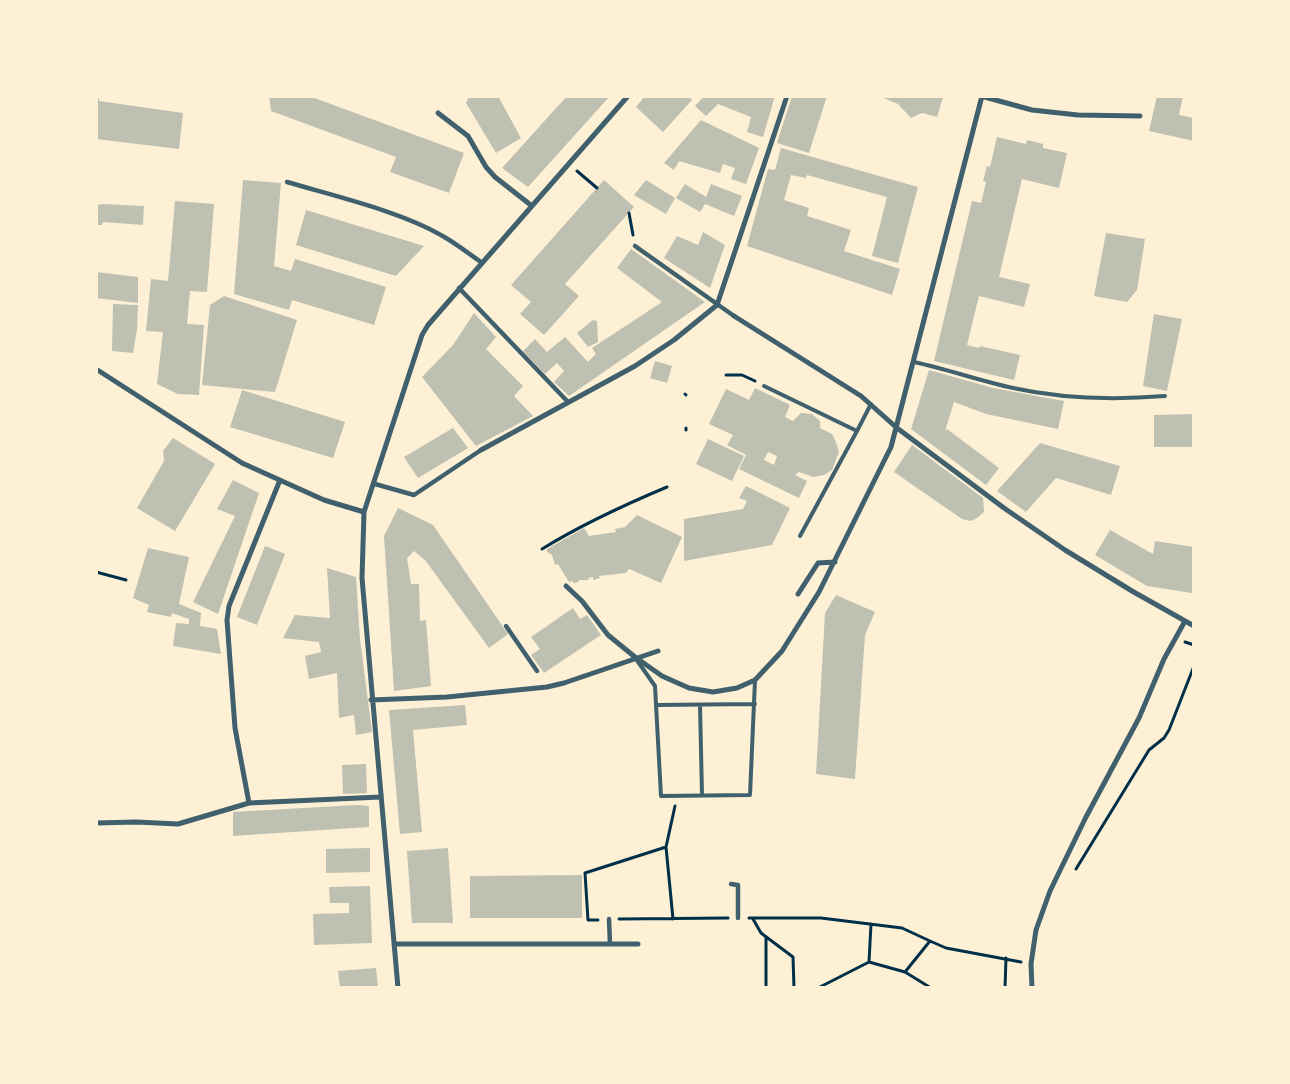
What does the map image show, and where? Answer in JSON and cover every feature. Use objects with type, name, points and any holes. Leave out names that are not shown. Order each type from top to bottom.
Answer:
[{"type":"street","points":[[398,988],[371,700],[362,578],[364,512],[375,484],[422,335],[436,313],[628,96]]},
{"type":"street","points":[[375,484],[414,495],[481,450],[643,361],[674,340],[717,305],[787,96]]},
{"type":"street","points":[[566,586],[582,601],[608,635],[662,676],[689,688],[713,692],[737,688],[755,680],[787,644],[834,562],[891,447],[982,96],[1032,110],[1078,115],[1140,116]]},
{"type":"street","points":[[438,113],[468,136],[486,167],[495,177],[532,206]]},
{"type":"street","points":[[287,182],[419,225],[446,237],[481,262]]},
{"type":"street","points":[[635,246],[717,305],[871,404],[897,428],[1004,508],[1065,550],[1132,592],[1193,624]]},
{"type":"street","points":[[459,288],[568,402]]},
{"type":"street","points":[[96,369],[242,463],[324,500],[364,512]]},
{"type":"street","points":[[249,803],[235,728],[227,620],[229,606],[280,480]]},
{"type":"street","points":[[798,594],[818,563],[834,562]]},
{"type":"street","points":[[1032,988],[1031,964],[1036,930],[1050,891],[1078,832],[1139,718],[1164,659],[1185,621]]},
{"type":"street","points":[[506,626],[537,671]]},
{"type":"street","points":[[371,700],[494,693],[564,683],[635,657],[658,651]]},
{"type":"street","points":[[96,823],[178,824],[249,803],[380,797]]},
{"type":"street","points":[[730,884],[738,885],[738,918]]},
{"type":"street","points":[[609,919],[610,944]]},
{"type":"street","points":[[394,944],[638,944]]},
{"type":"lane","points":[[914,362],[1012,388],[1042,393],[1096,398],[1165,396]]},
{"type":"lane","points":[[764,386],[857,431]]},
{"type":"lane","points":[[800,536],[871,404]]},
{"type":"lane","points":[[635,657],[655,686],[661,796],[750,794],[755,680]]},
{"type":"lane","points":[[656,705],[755,704]]},
{"type":"lane","points":[[700,705],[702,795]]},
{"type":"path","points":[[568,164],[598,188]]},
{"type":"path","points":[[629,213],[635,246]]},
{"type":"path","points":[[726,375],[742,375],[764,386]]},
{"type":"path","points":[[542,549],[568,533],[628,503],[667,487]]},
{"type":"path","points":[[96,572],[126,580]]},
{"type":"path","points":[[1074,873],[1149,750],[1164,738],[1194,666]]},
{"type":"path","points":[[674,919],[666,847],[678,796]]},
{"type":"path","points":[[666,847],[585,873],[588,920],[821,918],[902,928],[946,948],[1031,964]]},
{"type":"path","points":[[753,918],[761,933],[793,957],[794,988]]},
{"type":"path","points":[[869,962],[871,924]]},
{"type":"path","points":[[766,937],[766,988]]},
{"type":"path","points":[[905,972],[930,941]]},
{"type":"path","points":[[1005,988],[1006,958]]},
{"type":"path","points":[[818,988],[869,962],[905,972],[931,988]]},
{"type":"building","points":[[269,96],[309,96],[464,153],[449,193],[390,172],[396,157],[271,111]]},
{"type":"building","points":[[469,96],[498,96],[521,138],[496,153],[466,103]]},
{"type":"building","points":[[567,96],[610,96],[528,187],[502,168]]},
{"type":"building","points":[[645,96],[688,96],[692,100],[663,132],[636,107]]},
{"type":"building","points":[[704,96],[775,96],[763,137],[747,132],[751,117],[718,104],[706,116],[695,106]]},
{"type":"building","points":[[792,96],[827,96],[809,153],[777,143]]},
{"type":"building","points":[[879,96],[943,97],[937,117],[922,113],[911,118],[898,104]]},
{"type":"building","points":[[1157,96],[1183,96],[1179,115],[1194,118],[1194,141],[1149,131]]},
{"type":"building","points":[[96,97],[99,97],[99,101],[183,113],[179,149],[96,139]]},
{"type":"building","points":[[701,120],[759,148],[746,184],[731,179],[735,168],[723,164],[720,173],[679,161],[674,170],[664,163]]},
{"type":"building","points":[[997,137],[1026,144],[1027,140],[1043,144],[1043,148],[1067,153],[1059,188],[1022,179],[999,277],[1030,284],[1024,307],[979,296],[967,345],[1020,355],[1014,380],[934,361],[972,201],[981,203],[986,182],[983,181],[987,166],[990,167]]},
{"type":"building","points":[[781,148],[918,187],[898,263],[872,256],[887,197],[807,175],[806,178],[791,175],[784,200],[809,208],[807,216],[851,230],[844,251],[900,269],[892,295],[747,246],[768,169],[775,170]]},
{"type":"building","points":[[243,180],[281,183],[274,266],[291,271],[295,259],[386,287],[374,325],[292,300],[289,310],[234,294]]},
{"type":"building","points":[[604,180],[634,207],[565,284],[579,296],[544,335],[520,314],[531,302],[511,285]]},
{"type":"building","points":[[646,180],[675,198],[666,214],[634,195]]},
{"type":"building","points":[[685,184],[706,197],[711,184],[742,196],[734,216],[705,204],[700,212],[676,198]]},
{"type":"building","points":[[175,201],[214,204],[207,292],[190,291],[187,324],[204,325],[199,395],[178,394],[157,384],[163,332],[146,331],[151,279],[168,281]]},
{"type":"building","points":[[96,205],[144,206],[143,225],[103,222],[102,225],[96,225]]},
{"type":"building","points":[[306,210],[424,246],[396,276],[296,245]]},
{"type":"building","points":[[703,232],[725,245],[710,288],[664,258],[677,236],[698,245]]},
{"type":"building","points":[[1106,233],[1145,239],[1137,290],[1127,302],[1094,296]]},
{"type":"building","points":[[631,249],[705,302],[569,396],[554,382],[564,371],[557,363],[545,374],[523,351],[535,339],[547,352],[565,337],[588,362],[596,354],[592,348],[662,302],[617,268]]},
{"type":"building","points":[[96,272],[138,277],[138,303],[96,298]]},
{"type":"building","points":[[224,296],[297,320],[275,392],[202,385],[210,305]]},
{"type":"building","points":[[113,304],[138,305],[137,330],[133,353],[112,351]]},
{"type":"building","points":[[474,313],[496,337],[486,349],[523,386],[514,396],[533,416],[476,446],[422,377],[453,345]]},
{"type":"building","points":[[1154,314],[1182,319],[1167,391],[1143,386]]},
{"type":"building","points":[[593,320],[597,321],[598,342],[588,347],[577,333]]},
{"type":"building","points":[[655,361],[672,366],[667,383],[650,378]]},
{"type":"building","points":[[929,370],[993,388],[1064,401],[1058,429],[986,414],[954,402],[945,431],[947,429],[999,468],[986,485],[911,429]]},
{"type":"building","points":[[755,388],[790,405],[785,417],[793,421],[801,413],[812,414],[820,421],[820,428],[832,434],[839,452],[832,470],[824,475],[813,477],[799,472],[795,475],[807,481],[799,498],[739,469],[746,455],[727,445],[733,435],[709,424],[726,389],[749,400]],"holes":[[[768,452],[777,456],[774,465],[764,460]]]},
{"type":"building","points":[[242,390],[345,422],[333,458],[230,427]]},
{"type":"building","points":[[1194,414],[1194,447],[1154,447],[1154,415]]},
{"type":"building","points":[[453,428],[468,448],[418,478],[404,457]]},
{"type":"building","points":[[173,438],[215,464],[175,531],[137,508],[164,461],[163,451]]},
{"type":"building","points":[[708,439],[744,456],[732,481],[696,464]]},
{"type":"building","points":[[1040,443],[1120,466],[1111,495],[1056,478],[1026,512],[997,491]]},
{"type":"building","points":[[912,445],[983,498],[984,512],[971,521],[962,519],[894,472]]},
{"type":"building","points":[[233,480],[259,493],[218,614],[193,602],[235,516],[217,509]]},
{"type":"building","points":[[746,486],[790,508],[772,545],[684,561],[684,519],[743,509],[747,501],[739,498]]},
{"type":"building","points":[[398,508],[433,525],[508,634],[489,648],[425,560],[414,551],[407,558],[411,584],[419,584],[420,621],[426,620],[431,686],[394,691],[384,536]]},
{"type":"building","points":[[637,515],[682,537],[661,583],[629,569],[626,573],[599,576],[600,578],[593,580],[593,577],[588,578],[589,580],[569,582],[558,564],[555,565],[552,555],[547,552],[547,549],[584,528],[589,536],[616,532],[615,529],[625,527]]},
{"type":"building","points":[[1110,530],[1153,554],[1155,541],[1194,547],[1192,593],[1147,586],[1095,555]]},
{"type":"building","points":[[265,546],[285,554],[257,625],[237,617]]},
{"type":"building","points":[[148,548],[189,557],[179,604],[201,613],[200,626],[217,629],[221,654],[173,646],[176,623],[189,624],[189,619],[172,613],[171,617],[147,612],[149,605],[133,598]]},
{"type":"building","points":[[327,568],[356,577],[360,639],[372,732],[356,735],[354,715],[339,718],[337,673],[309,679],[305,656],[321,652],[319,642],[283,638],[295,615],[330,618]]},
{"type":"building","points":[[836,595],[875,612],[865,635],[855,779],[816,774],[825,613]]},
{"type":"building","points":[[573,608],[580,619],[587,615],[601,635],[544,673],[531,655],[540,649],[531,637]]},
{"type":"building","points":[[465,705],[467,725],[413,730],[422,832],[400,834],[389,710]]},
{"type":"building","points":[[366,764],[367,793],[343,794],[342,765]]},
{"type":"building","points":[[357,805],[369,806],[369,827],[233,836],[233,812]]},
{"type":"building","points":[[370,848],[370,872],[326,873],[326,849]]},
{"type":"building","points":[[448,848],[453,923],[412,923],[407,851]]},
{"type":"building","points":[[582,875],[582,918],[470,918],[470,876]]},
{"type":"building","points":[[370,886],[372,943],[314,945],[313,914],[349,913],[349,903],[330,903],[329,887]]},
{"type":"building","points":[[376,968],[378,988],[340,988],[338,971]]}]
